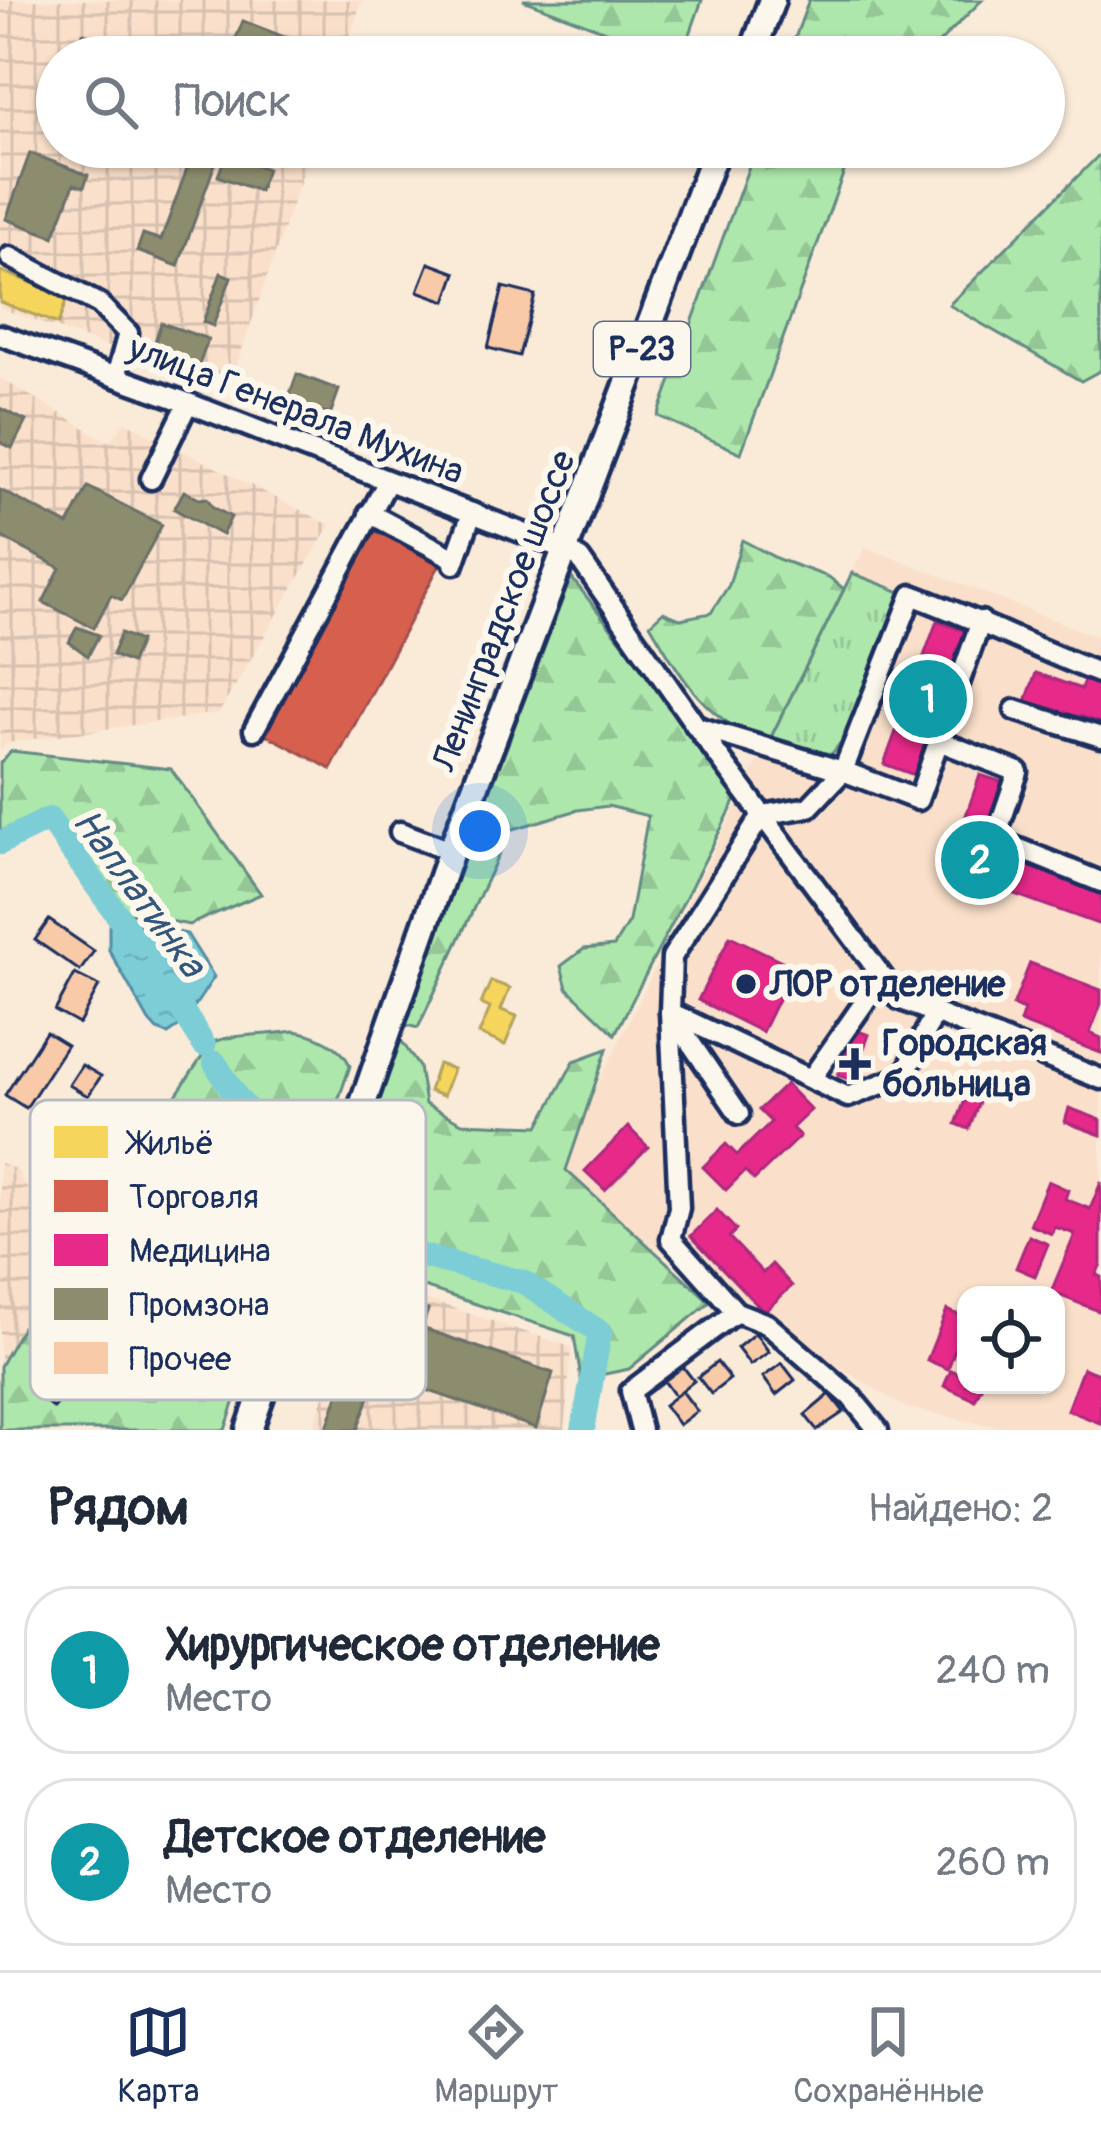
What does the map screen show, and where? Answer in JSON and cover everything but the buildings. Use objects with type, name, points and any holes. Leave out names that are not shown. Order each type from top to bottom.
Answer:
[{"type":"main road","points":[[759,36],[772,0]]},
{"type":"main road","name":"Ленинградское шоссе","points":[[364,1100],[451,851],[709,168]]},
{"type":"main road","name":"Ленинградское шоссе","points":[[249,1430],[259,1400]]},
{"type":"street","points":[[10,257],[99,304],[128,333],[116,377]]},
{"type":"street","name":"улица Генерала Мухина","points":[[0,335],[567,550]]},
{"type":"street","points":[[151,478],[188,403]]},
{"type":"street","points":[[254,730],[388,481]]},
{"type":"street","points":[[369,513],[454,561],[472,513]]},
{"type":"street","points":[[567,550],[580,559],[696,726],[899,999],[1101,1079]]},
{"type":"street","points":[[878,1430],[851,1397],[767,1324],[736,1312],[671,1239],[679,1208],[671,957],[763,815],[809,807],[843,771],[912,595],[1101,674]]},
{"type":"street","points":[[881,614],[902,622]]},
{"type":"street","points":[[696,726],[843,771],[918,800],[981,621]]},
{"type":"street","points":[[1015,710],[1101,737]]},
{"type":"street","points":[[939,741],[1018,772],[995,839],[1101,882]]},
{"type":"street","points":[[400,832],[451,851]]},
{"type":"street","points":[[811,1079],[882,977]]},
{"type":"street","points":[[670,1012],[848,1097],[905,1076],[934,1015]]},
{"type":"street","points":[[670,1012],[739,1114]]},
{"type":"street","points":[[640,1430],[632,1390],[736,1312]]},
{"type":"shaded area","points":[[0,0],[362,0],[350,36],[36,36],[36,168],[305,168],[228,390],[0,308]]},
{"type":"shaded area","points":[[0,378],[109,442],[125,422],[330,525],[219,713],[7,743],[0,751]]},
{"type":"shaded area","name":"Городская больница","points":[[865,547],[1101,638],[1101,1430],[1012,1430],[906,1408],[755,1315],[552,1176]]},
{"type":"shaded area","points":[[0,1163],[16,1169],[30,1193],[30,1314],[0,1366]]},
{"type":"shaded area","points":[[426,1299],[571,1347],[565,1430],[312,1430],[323,1400],[426,1400]]},
{"type":"green space","points":[[523,0],[702,0],[689,36],[618,36]]},
{"type":"green space","points":[[809,0],[982,0],[946,36],[796,36]]},
{"type":"green space","points":[[1101,153],[1101,370],[1081,381],[949,305]]},
{"type":"green space","points":[[748,168],[845,168],[741,453],[658,416]]},
{"type":"green space","points":[[742,540],[829,577],[844,589],[767,745],[726,722],[697,695],[650,624],[663,612],[680,619],[711,613],[729,585]]},
{"type":"green space","points":[[852,573],[901,592],[841,742],[828,759],[767,745]]},
{"type":"green space","points":[[571,577],[740,792],[615,1034],[567,988],[561,966],[584,949],[614,946],[629,921],[648,816],[608,806],[510,830],[418,1028],[402,1024]]},
{"type":"green space","points":[[11,751],[171,769],[261,894],[189,925],[125,912],[57,814],[0,837],[0,763]]},
{"type":"green space","points":[[293,1031],[327,1042],[350,1066],[338,1100],[173,1100],[212,1042]]},
{"type":"green space","points":[[399,1037],[419,1067],[424,1100],[379,1100]]},
{"type":"green space","points":[[607,1049],[566,1170],[710,1302],[629,1369],[581,1379],[574,1336],[426,1288],[426,1105],[462,1123],[539,1126],[574,1061]]},
{"type":"green space","points":[[30,1314],[30,1400],[235,1400],[225,1430],[0,1430],[0,1366]]},
{"type":"water","points":[[119,919],[187,934],[214,977],[183,1024],[168,1034],[149,1021],[109,950],[109,926]]},
{"type":"waterway","name":"Наплатинка","points":[[0,843],[49,819],[138,944]]},
{"type":"waterway","name":"Наплатинка","points":[[171,992],[204,1045]]},
{"type":"waterway","name":"Наплатинка","points":[[215,1063],[239,1100]]},
{"type":"waterway","name":"Наплатинка","points":[[426,1257],[523,1282],[600,1332],[583,1430]]},
{"type":"place","name":"Хирургическое отделение","points":[[928,699]]},
{"type":"place","name":"Детское отделение","points":[[980,860]]},
{"type":"place","name":"ЛОР отделение","points":[[746,984]]},
{"type":"place","name":"Городская больница","points":[[855,1064]]}]
